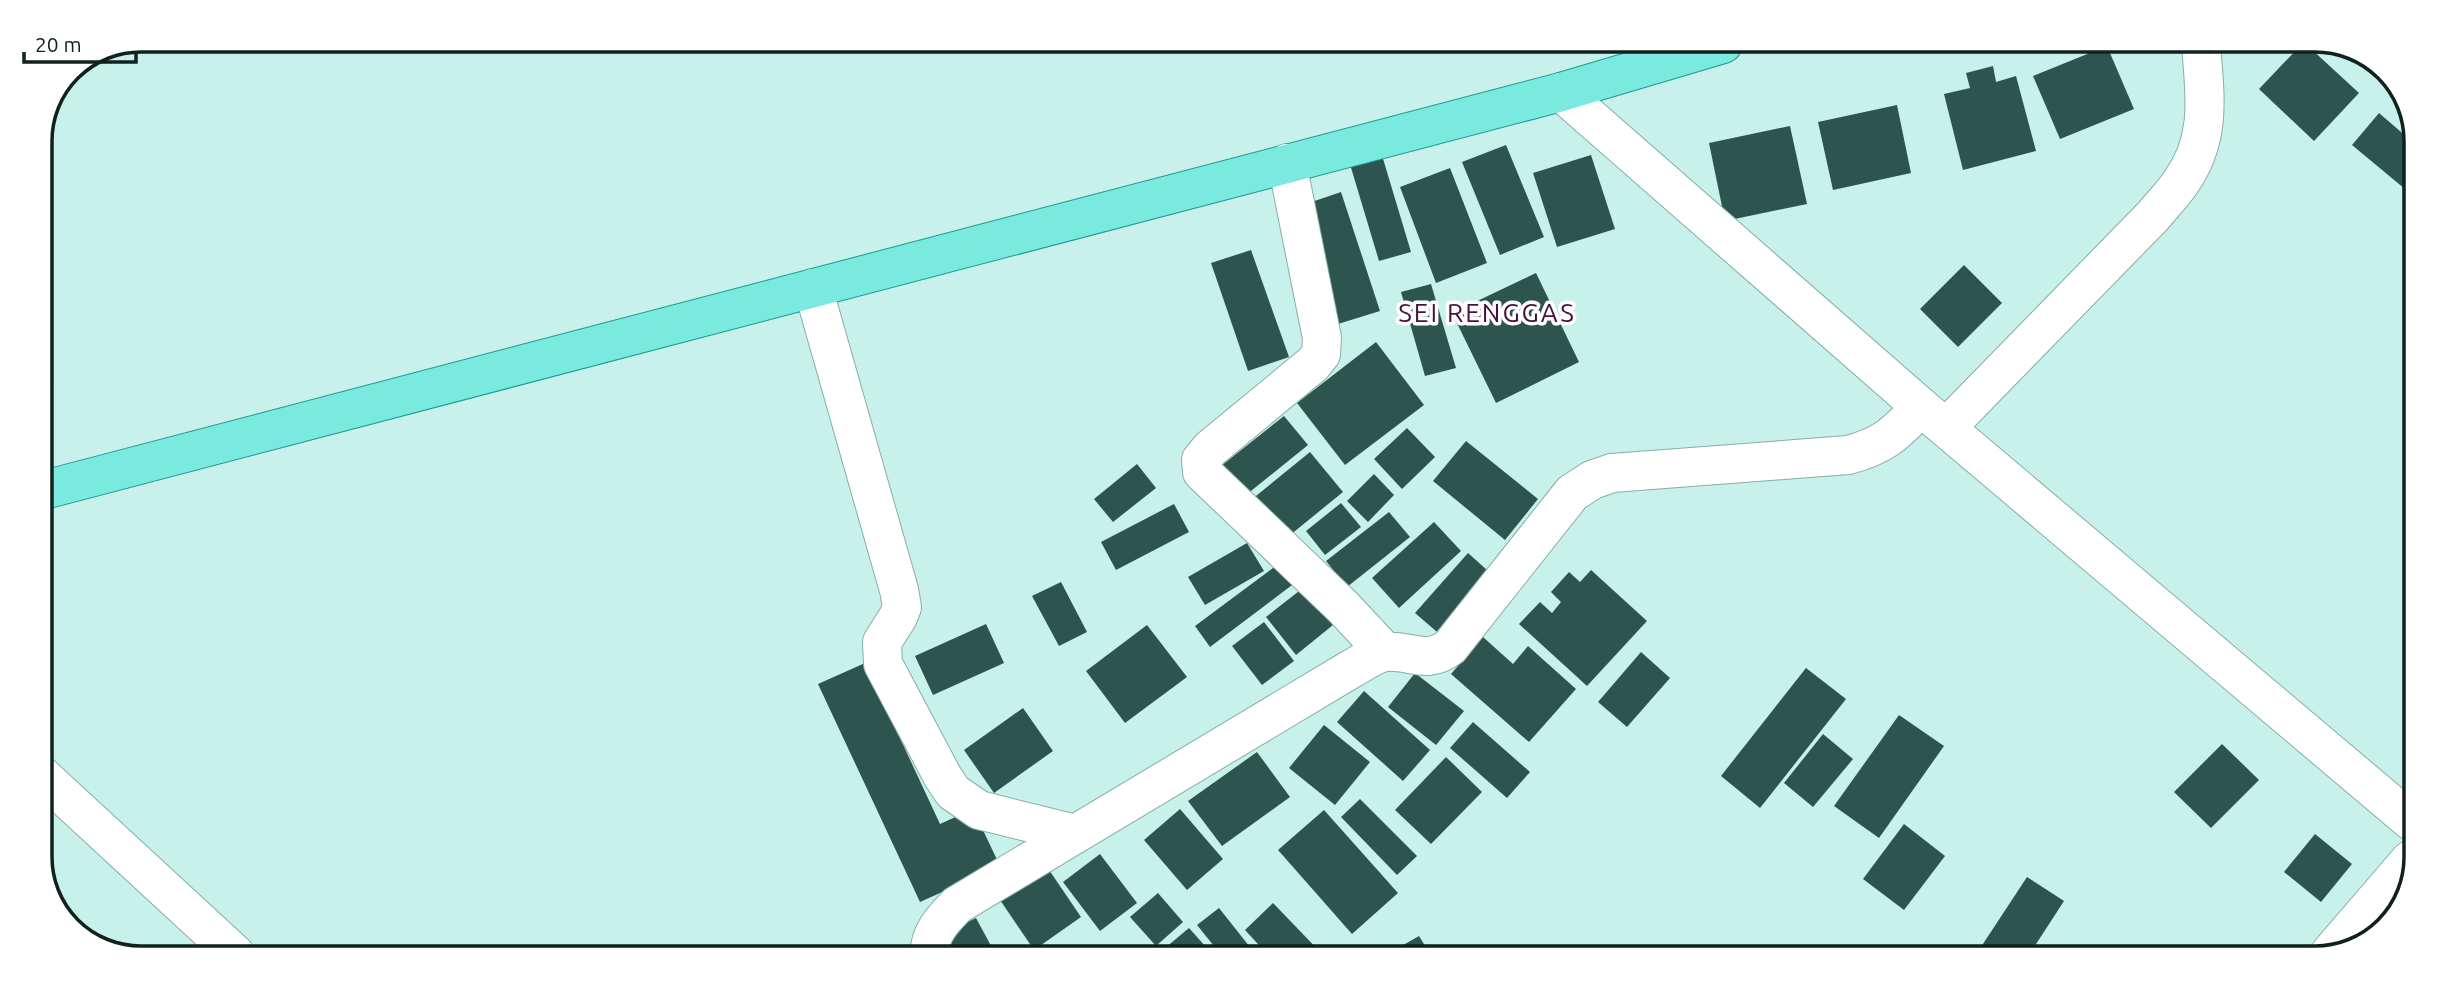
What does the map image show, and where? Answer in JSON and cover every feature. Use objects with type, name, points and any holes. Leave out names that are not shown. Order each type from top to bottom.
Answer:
[{"type":"main road","points":[[52,488],[1561,92],[1696,52]]},
{"type":"street","points":[[932,946],[934,933],[943,918],[957,905],[1384,652],[1429,656],[1441,654],[1450,647],[1552,516],[1572,493],[1592,480],[1612,473],[1848,455],[1872,449],[1895,434],[1934,417],[2153,216],[2181,182],[2199,151],[2206,113],[2201,52]]},
{"type":"street","points":[[1561,92],[1934,417],[2404,815]]},
{"type":"street","points":[[1287,163],[1322,338],[1321,354],[1313,365],[1210,449],[1201,460],[1202,472],[1343,607],[1384,652]]},
{"type":"street","points":[[813,288],[900,590],[902,607],[882,642],[883,664],[953,792],[979,810],[1075,834]]},
{"type":"street","points":[[53,786],[226,946]]},
{"type":"street","points":[[2339,943],[2403,868]]},
{"type":"building","points":[[2092,52],[2110,52],[2134,109],[2060,139],[2033,76]]},
{"type":"building","points":[[2294,52],[2314,52],[2359,93],[2314,141],[2259,89]]},
{"type":"building","points":[[1993,66],[1996,82],[2016,76],[2036,151],[1963,170],[1944,94],[1970,88],[1966,73]]},
{"type":"building","points":[[1897,105],[1911,173],[1833,190],[1818,122]]},
{"type":"building","points":[[2379,113],[2403,133],[2403,187],[2352,145]]},
{"type":"building","points":[[1790,126],[1807,204],[1725,221],[1709,143]]},
{"type":"building","points":[[1506,145],[1544,237],[1500,255],[1462,162]]},
{"type":"building","points":[[1381,152],[1411,252],[1379,261],[1349,161]]},
{"type":"building","points":[[1591,155],[1615,229],[1557,247],[1533,173]]},
{"type":"building","points":[[1450,168],[1487,263],[1436,283],[1400,187]]},
{"type":"building","points":[[1341,192],[1380,311],[1338,324],[1300,206]]},
{"type":"building","points":[[1251,250],[1289,357],[1248,371],[1211,263]]},
{"type":"building","points":[[1964,265],[2002,303],[1958,347],[1920,309]]},
{"type":"building","points":[[1536,273],[1579,362],[1496,403],[1452,313]]},
{"type":"building","points":[[1431,284],[1456,368],[1425,376],[1401,292]]},
{"type":"building","points":[[1376,342],[1424,405],[1345,465],[1297,403]]},
{"type":"building","points":[[1284,416],[1308,445],[1241,499],[1216,470]]},
{"type":"building","points":[[1407,428],[1435,457],[1402,489],[1374,459]]},
{"type":"building","points":[[1466,441],[1538,499],[1505,540],[1433,481]]},
{"type":"building","points":[[1310,452],[1343,492],[1284,540],[1251,500]]},
{"type":"building","points":[[1137,464],[1156,488],[1113,522],[1094,499]]},
{"type":"building","points":[[1374,474],[1394,495],[1368,522],[1347,501]]},
{"type":"building","points":[[1341,503],[1361,527],[1325,555],[1306,531]]},
{"type":"building","points":[[1174,504],[1189,532],[1116,570],[1101,542]]},
{"type":"building","points":[[1389,512],[1410,537],[1347,587],[1326,561]]},
{"type":"building","points":[[1434,522],[1461,551],[1399,608],[1372,578]]},
{"type":"building","points":[[1247,543],[1264,571],[1205,605],[1188,577]]},
{"type":"building","points":[[1468,553],[1497,579],[1444,638],[1415,613]]},
{"type":"building","points":[[1281,562],[1296,582],[1210,647],[1195,626]]},
{"type":"building","points":[[1591,570],[1647,621],[1587,686],[1519,624],[1540,602],[1552,613],[1561,602],[1551,592],[1569,572],[1580,582]]},
{"type":"building","points":[[1061,582],[1087,632],[1059,646],[1032,596]]},
{"type":"building","points":[[1303,588],[1333,625],[1296,655],[1266,617]]},
{"type":"building","points":[[1264,622],[1294,661],[1262,685],[1232,646]]},
{"type":"building","points":[[986,624],[1004,663],[933,695],[915,656]]},
{"type":"building","points":[[1147,625],[1187,677],[1125,723],[1086,671]]},
{"type":"building","points":[[1483,637],[1513,664],[1528,646],[1576,689],[1529,742],[1451,674]]},
{"type":"building","points":[[1641,652],[1670,678],[1627,727],[1598,702]]},
{"type":"building","points":[[865,663],[940,824],[973,809],[1000,866],[920,902],[818,684]]},
{"type":"building","points":[[1806,668],[1846,699],[1760,808],[1721,776]]},
{"type":"building","points":[[1415,673],[1464,711],[1436,745],[1388,707]]},
{"type":"building","points":[[1364,691],[1430,750],[1403,781],[1337,722]]},
{"type":"building","points":[[1023,708],[1053,751],[994,793],[964,750]]},
{"type":"building","points":[[1899,715],[1944,746],[1879,838],[1834,806]]},
{"type":"building","points":[[1473,722],[1530,772],[1507,798],[1450,748]]},
{"type":"building","points":[[1324,725],[1370,762],[1335,805],[1289,768]]},
{"type":"building","points":[[1823,734],[1853,759],[1813,807],[1784,783]]},
{"type":"building","points":[[2222,744],[2259,780],[2211,828],[2174,792]]},
{"type":"building","points":[[1257,752],[1290,797],[1222,846],[1188,801]]},
{"type":"building","points":[[1446,757],[1482,792],[1431,844],[1395,810]]},
{"type":"building","points":[[1360,799],[1417,856],[1397,875],[1341,817]]},
{"type":"building","points":[[1180,809],[1223,859],[1187,890],[1144,840]]},
{"type":"building","points":[[1324,810],[1398,893],[1352,934],[1278,850]]},
{"type":"building","points":[[1904,824],[1945,856],[1904,910],[1863,879]]},
{"type":"building","points":[[2315,834],[2352,864],[2321,902],[2284,872]]},
{"type":"building","points":[[1100,854],[1137,903],[1100,931],[1063,882]]},
{"type":"building","points":[[1043,861],[1081,917],[1040,946],[1031,946],[996,894]]},
{"type":"building","points":[[2027,877],[2064,901],[2035,946],[1982,946]]},
{"type":"building","points":[[1158,893],[1183,922],[1156,946],[1130,917]]},
{"type":"building","points":[[1273,903],[1314,946],[1260,946],[1245,930]]},
{"type":"building","points":[[1219,908],[1249,946],[1214,946],[1197,925]]},
{"type":"building","points":[[976,918],[991,946],[940,946],[936,937]]},
{"type":"building","points":[[1189,928],[1205,946],[1167,946]]},
{"type":"building","points":[[1419,936],[1425,946],[1402,946]]},
{"type":"district","name":"SEI RENGGAS","points":[[1487,313]]}]
